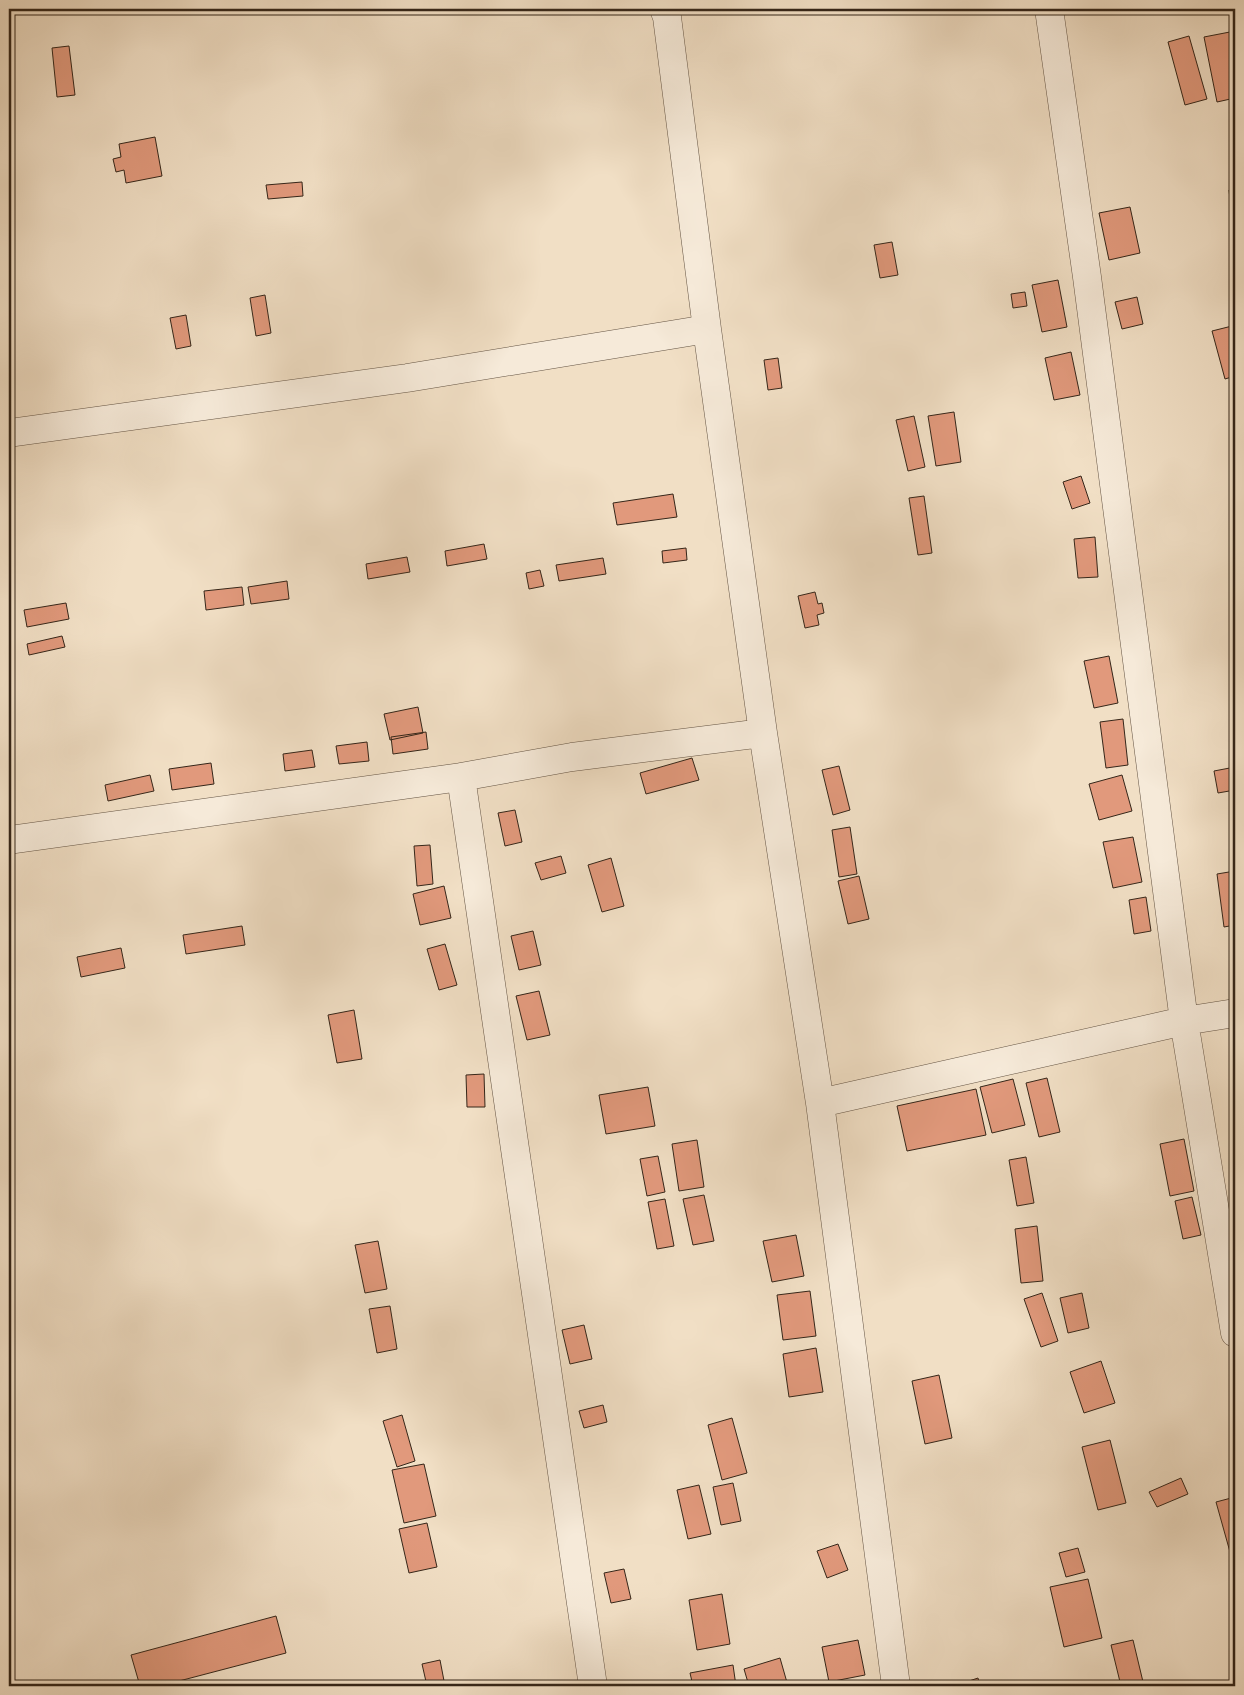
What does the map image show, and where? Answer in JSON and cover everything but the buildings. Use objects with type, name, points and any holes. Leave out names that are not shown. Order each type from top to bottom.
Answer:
[{"type":"street","points":[[664,9],[667,17],[762,733],[820,1103],[896,1686]]},
{"type":"street","points":[[1049,9],[1087,277],[1184,1021],[1235,1333]]},
{"type":"street","points":[[9,433],[407,378],[707,329]]},
{"type":"street","points":[[9,840],[461,777],[572,757],[762,733]]},
{"type":"street","points":[[461,777],[593,1686]]},
{"type":"street","points":[[820,1103],[1184,1021],[1235,1013]]}]
